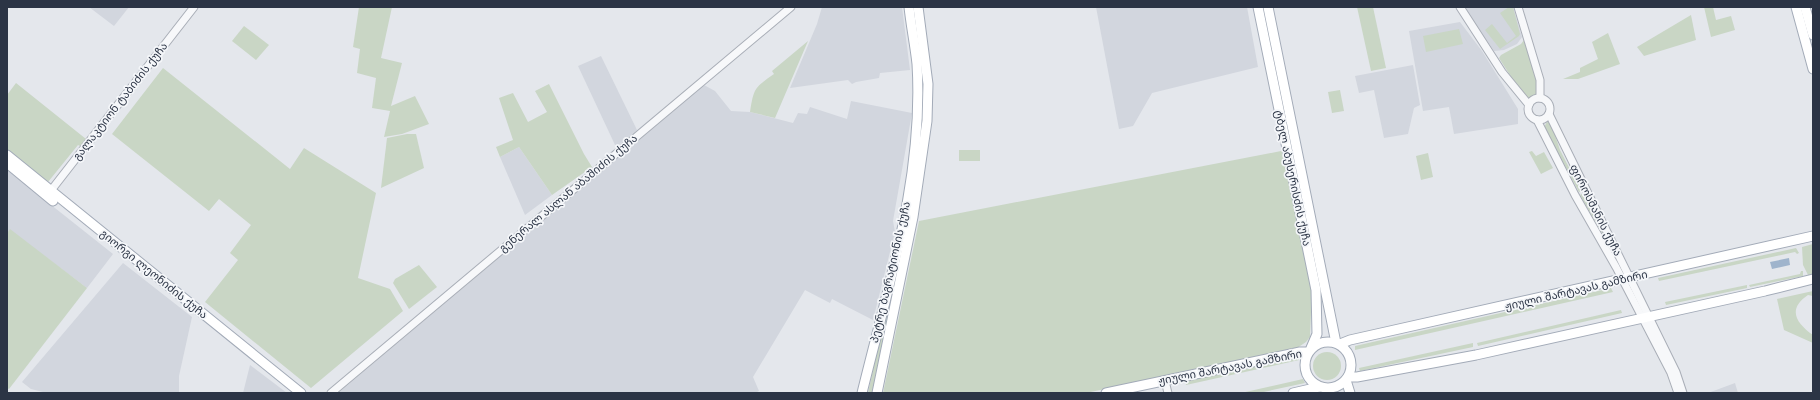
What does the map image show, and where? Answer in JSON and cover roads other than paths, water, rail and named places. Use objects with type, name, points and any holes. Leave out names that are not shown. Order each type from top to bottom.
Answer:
[{"type":"main road","name":"პეტრე ბაგრატიონის ქუჩა","points":[[862,393],[905,219],[911,172],[917,97],[917,64],[909,7]]},
{"type":"main road","name":"პეტრე ბაგრატიონის ქუჩა","points":[[877,393],[913,217],[927,121],[928,84],[918,7]]},
{"type":"main road","name":"ტბელ აბუსერისძის ქუჩა","points":[[1258,7],[1316,290],[1317,334],[1310,350]]},
{"type":"main road","name":"ტბელ აბუსერისძის ქუჩა","points":[[1268,7],[1338,344]]},
{"type":"main road","points":[[1796,7],[1813,68]]},
{"type":"main road","points":[[1805,7],[1813,35]]},
{"type":"main road","name":"გიორგი ლეონიძის ქუჩა","points":[[7,155],[49,193],[290,393]]},
{"type":"main road","name":"გიორგი ლეონიძის ქუჩა","points":[[7,163],[49,193],[301,393]]},
{"type":"main road","name":"ჟიული შარტავას გამზირი","points":[[1338,344],[1350,340],[1813,236]]},
{"type":"main road","points":[[1347,378],[1476,355],[1813,279]]},
{"type":"main road","points":[[1293,393],[1324,390],[1333,388],[1340,385],[1347,378],[1351,369],[1349,354],[1338,344],[1328,341],[1318,343],[1310,350],[1305,360],[1304,368],[1312,383],[1324,390]]},
{"type":"main road","name":"ჟიული შარტავას გამზირი","points":[[1106,393],[1310,350]]},
{"type":"main road","points":[[1347,378],[1350,393]]},
{"type":"street","name":"გალაკტიონ ტაბიძის ქუჩა","points":[[49,193],[194,7]]},
{"type":"street","name":"გენერალ ასლან აბაშიძის ქუჩა","points":[[331,393],[791,7]]},
{"type":"street","points":[[1460,7],[1502,72],[1529,105],[1530,115],[1538,120],[1542,120],[1549,114],[1549,104],[1544,98],[1532,100],[1529,105]]},
{"type":"street","points":[[1518,7],[1540,80],[1540,98]]},
{"type":"street","name":"ფიროსმანის ქუჩა","points":[[1549,114],[1671,373],[1678,393]]},
{"type":"street","name":"ფიროსმანის ქუჩა","points":[[1538,120],[1577,199],[1626,279]]},
{"type":"street","name":"ფიროსმანის ქუჩა","points":[[1645,318],[1676,372],[1683,393]]},
{"type":"street","name":"გენერალ ასლან აბაშიძის ქუჩა","points":[[335,393],[346,379]]},
{"type":"street","points":[[1165,381],[1168,393]]},
{"type":"water","points":[[1789,258],[1790,265],[1772,269],[1770,262]]}]
